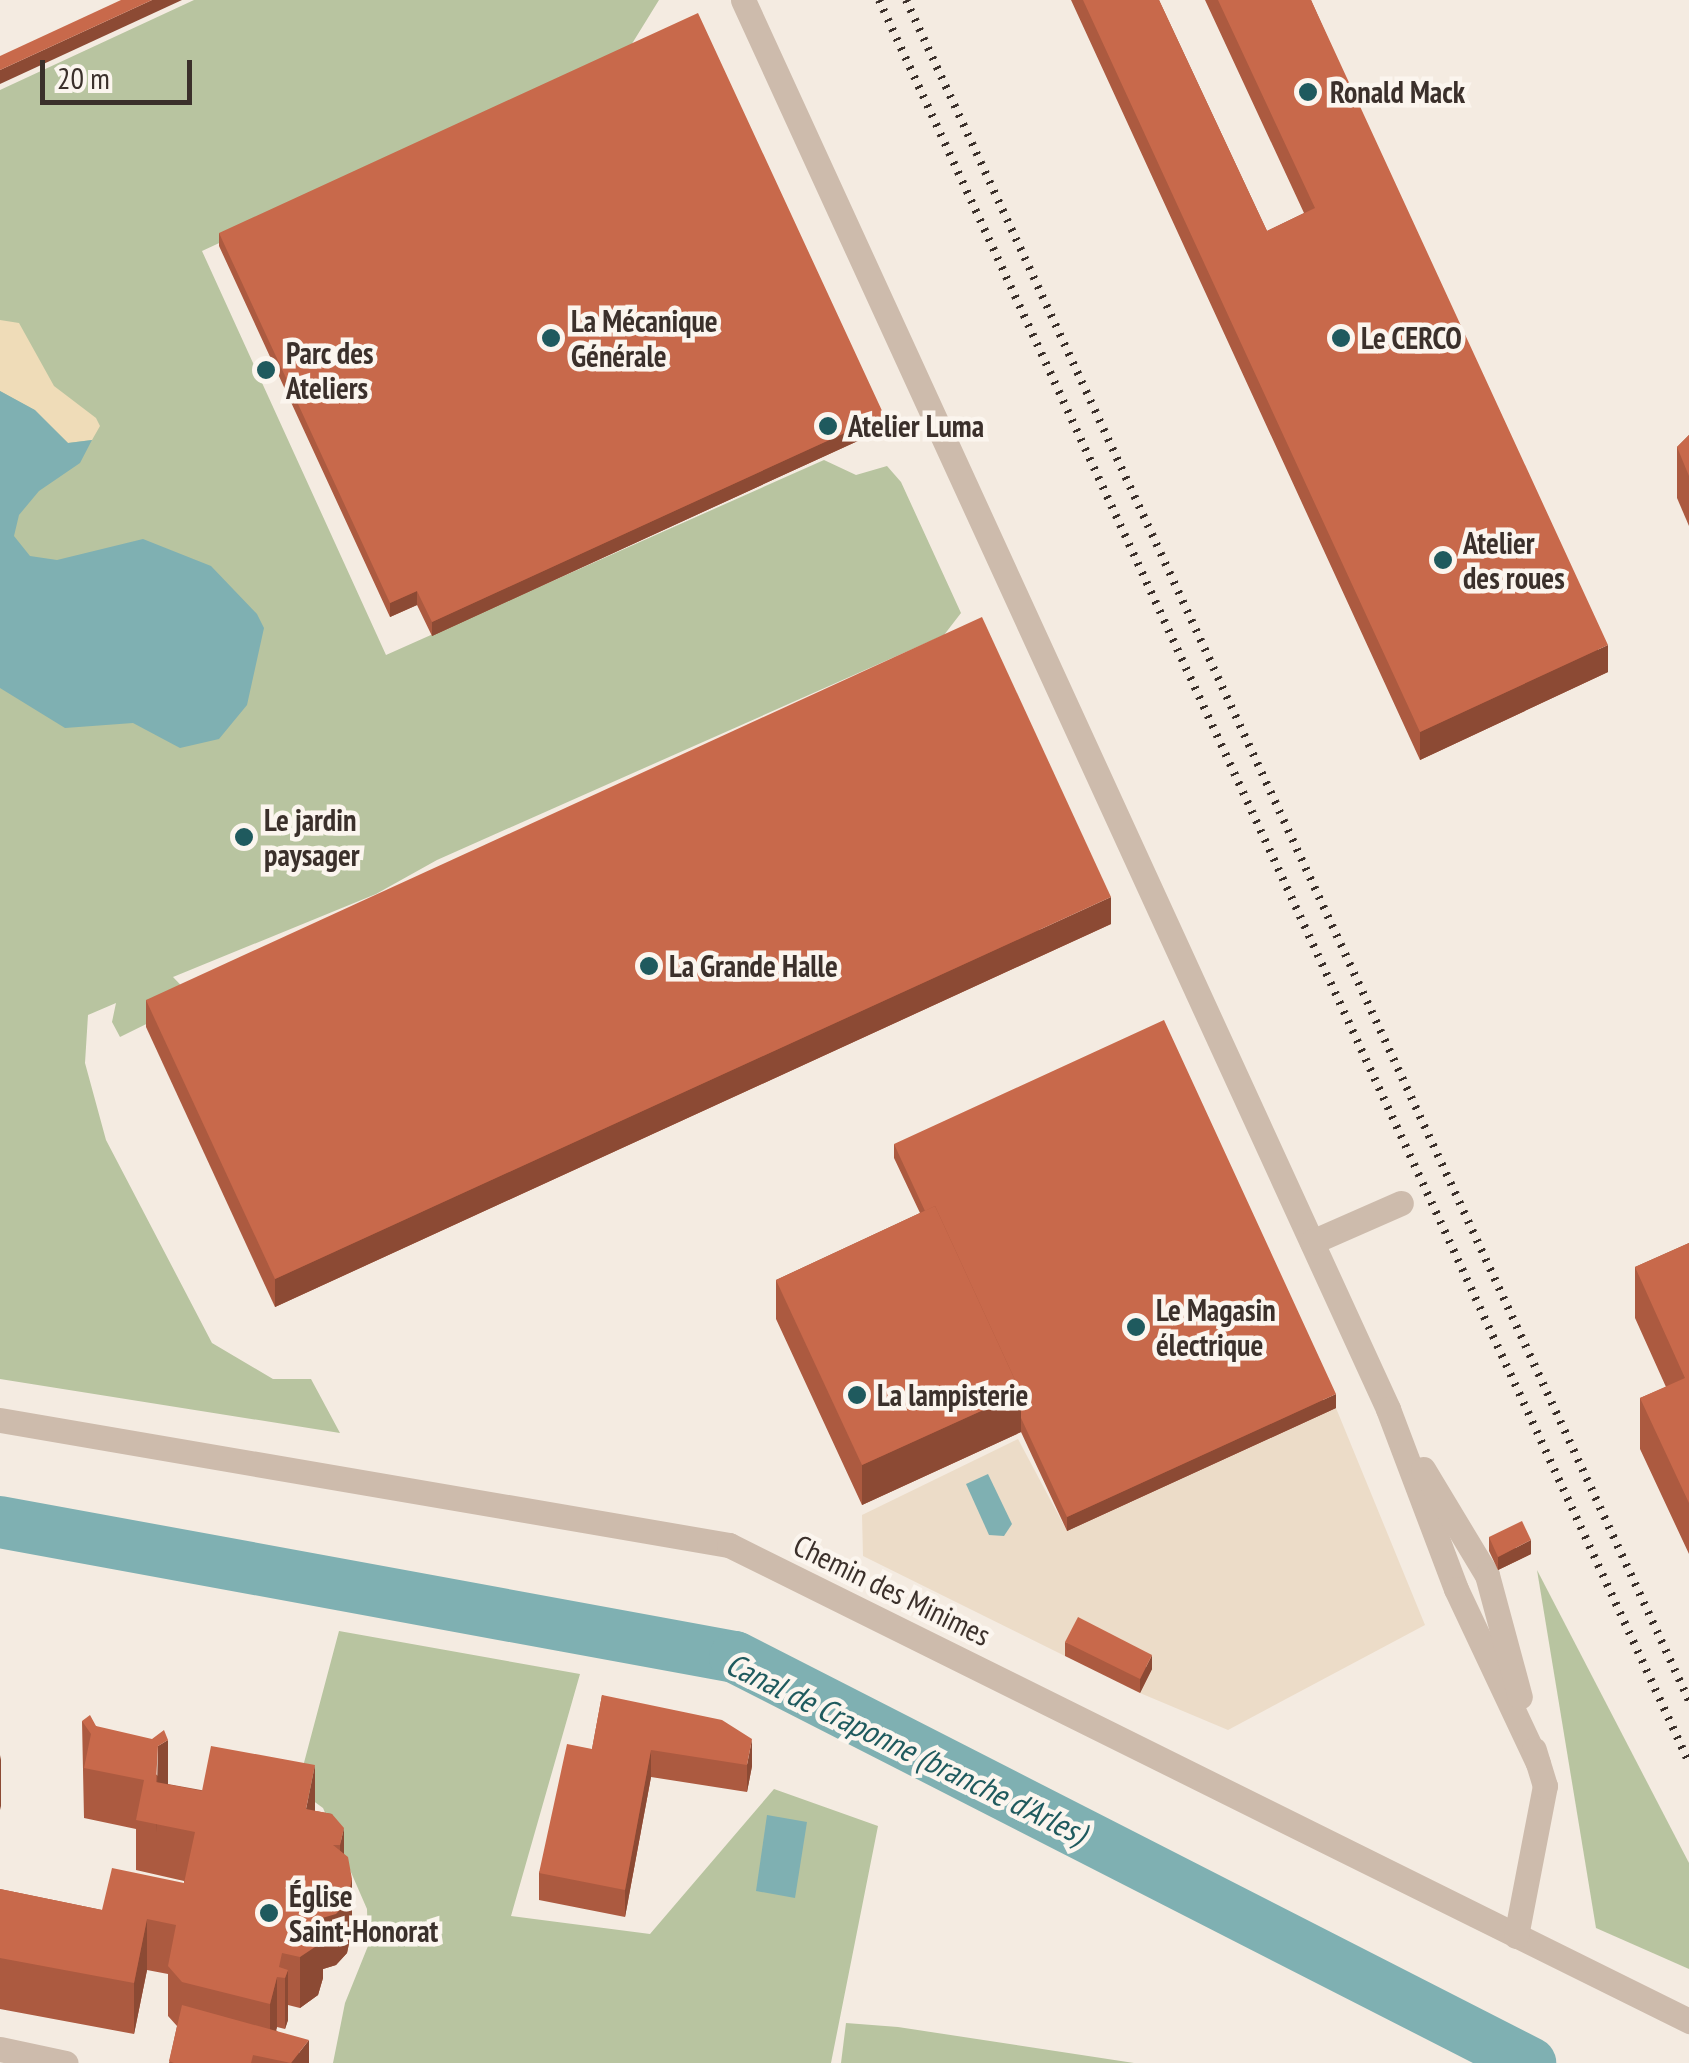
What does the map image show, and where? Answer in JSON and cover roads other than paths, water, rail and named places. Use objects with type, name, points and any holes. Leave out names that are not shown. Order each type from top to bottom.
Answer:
[{"type":"street","points":[[744,0],[1391,1416],[1487,1575],[1545,1786],[1516,1936]]},
{"type":"street","points":[[1312,1242],[1400,1203]]},
{"type":"street","name":"Chemin des Minimes","points":[[0,1420],[729,1545],[1689,2021]]},
{"type":"street","points":[[0,2049],[66,2063]]},
{"type":"water","points":[[0,391],[35,410],[68,443],[92,440],[80,463],[39,491],[19,515],[14,536],[30,556],[57,560],[143,539],[211,566],[257,614],[264,628],[247,705],[219,739],[180,748],[133,723],[65,728],[0,688]]},
{"type":"water","points":[[988,1474],[1012,1524],[1004,1536],[989,1535],[966,1484]]},
{"type":"water","points":[[767,1815],[807,1822],[795,1898],[756,1891]]},
{"type":"waterway","name":"Canal de Craponne (branche d'Arles)","points":[[0,1522],[735,1657],[1530,2063]]},
{"type":"railway","points":[[879,0],[1689,1763]]},
{"type":"railway","points":[[906,0],[1689,1701]]},
{"type":"place","name":"Ronald Mack","points":[[1308,92]]},
{"type":"place","name":"La Mécanique Générale","points":[[551,338]]},
{"type":"place","name":"Le CERCO","points":[[1341,338]]},
{"type":"place","name":"Parc des Ateliers","points":[[266,370]]},
{"type":"place","name":"Atelier Luma","points":[[828,426]]},
{"type":"place","name":"Atelier des roues","points":[[1443,560]]},
{"type":"place","name":"Le jardin paysager","points":[[244,837]]},
{"type":"place","name":"La Grande Halle","points":[[649,966]]},
{"type":"place","name":"Le Magasin électrique","points":[[1136,1327]]},
{"type":"place","name":"La lampisterie","points":[[857,1395]]},
{"type":"place","name":"Église Saint-Honorat","points":[[269,1913]]}]
